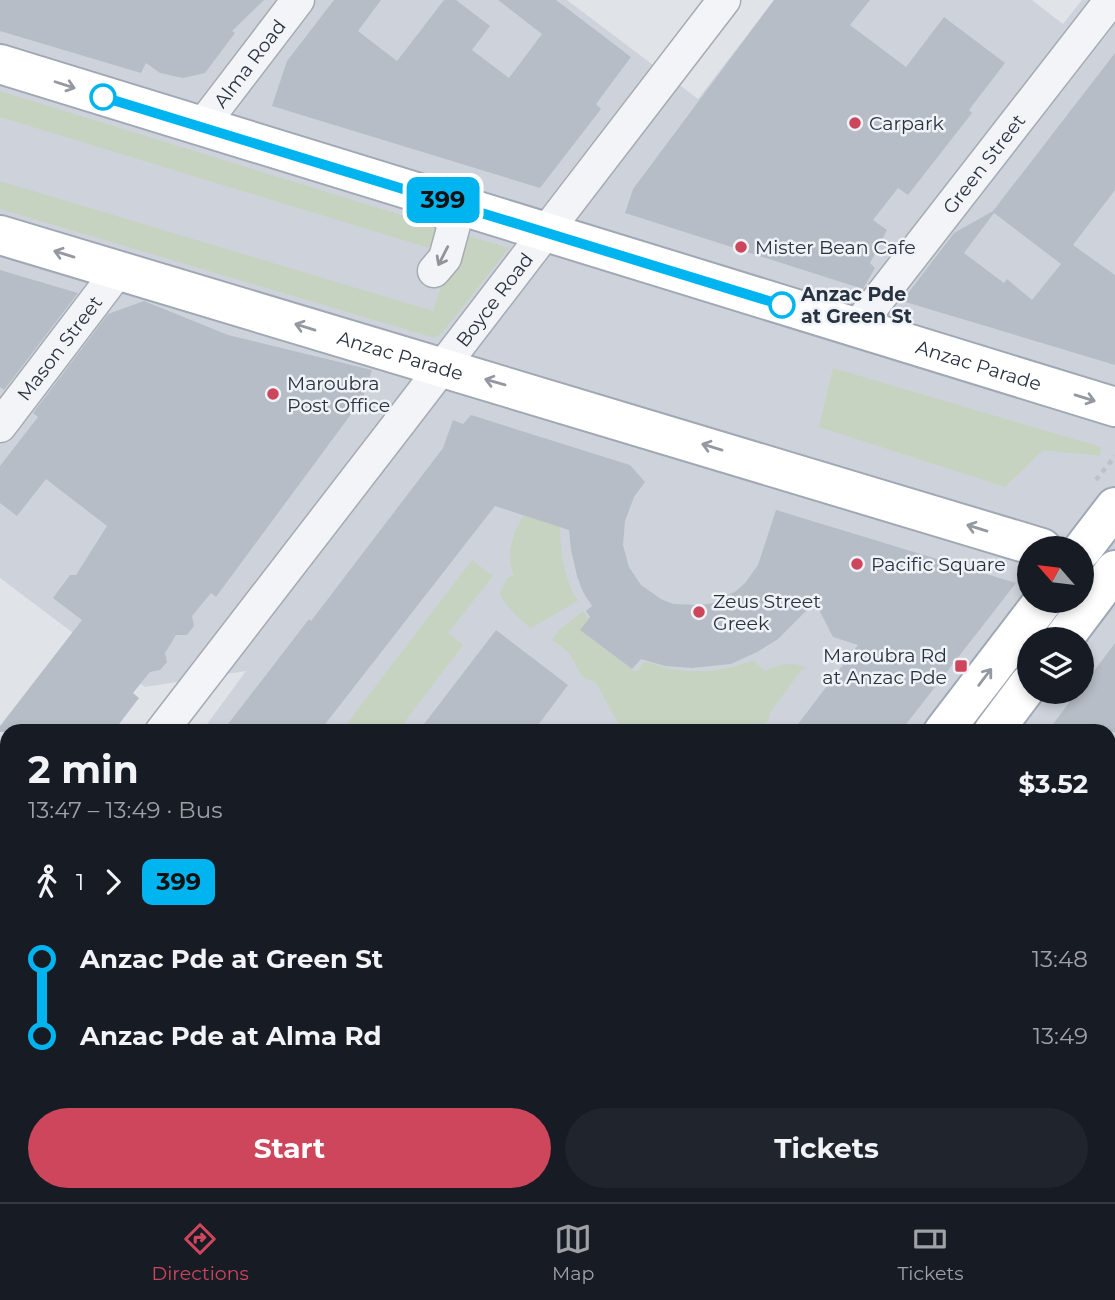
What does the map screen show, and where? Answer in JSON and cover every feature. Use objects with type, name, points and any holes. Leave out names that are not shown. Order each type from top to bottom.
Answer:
[{"type":"main road","name":"Anzac Parade","points":[[0,64],[1115,407]]},
{"type":"main road","name":"Anzac Parade","points":[[0,235],[1017,540]]},
{"type":"main road","points":[[1093,536],[1115,508]]},
{"type":"main road","points":[[1072,627],[1115,571],[1094,564]]},
{"type":"main road","points":[[949,724],[1034,613]]},
{"type":"main road","points":[[999,724],[1017,700]]},
{"type":"street","name":"Alma Road","points":[[201,127],[298,0]]},
{"type":"street","name":"Boyce Road","points":[[166,724],[724,0]]},
{"type":"street","name":"Green Street","points":[[856,328],[1111,0]]},
{"type":"street","points":[[434,197],[454,225],[445,258],[434,271]]},
{"type":"street","name":"Mason Street","points":[[0,426],[118,271]]},
{"type":"shaded area","points":[[0,0],[567,0],[698,99],[774,0],[1032,0],[1063,24],[1082,0],[1115,0],[1115,724],[207,724],[246,671],[145,687],[0,578]]},
{"type":"green space","points":[[0,91],[509,248],[444,331],[435,338],[0,209],[0,181],[433,311],[452,255],[0,117]]},
{"type":"green space","points":[[833,368],[1101,447],[1100,456],[1043,450],[1005,487],[819,427]]},
{"type":"green space","points":[[523,515],[560,526],[564,565],[569,584],[578,601],[531,628],[508,607],[500,593],[507,578],[514,575],[510,552],[513,537]]},
{"type":"green space","points":[[472,560],[493,576],[448,633],[463,645],[403,724],[346,724]]},
{"type":"green space","points":[[583,611],[588,618],[580,630],[634,671],[644,662],[671,669],[702,671],[733,667],[753,660],[765,671],[786,664],[806,668],[804,671],[802,669],[765,724],[618,724],[595,681],[584,678],[567,651],[552,640],[559,630]]},
{"type":"building","points":[[0,0],[264,0],[232,31],[235,33],[205,73],[183,78],[160,73],[146,63],[141,73],[0,31]]},
{"type":"building","points":[[334,0],[381,0],[358,31],[397,61],[444,0],[456,0],[490,26],[472,50],[509,78],[542,34],[498,0],[556,0],[631,57],[596,104],[601,109],[540,188],[272,106],[287,61]]},
{"type":"building","points":[[774,0],[870,0],[850,25],[906,67],[944,17],[1005,63],[969,110],[972,113],[908,195],[898,188],[873,220],[887,230],[870,263],[875,268],[863,289],[625,213],[633,189]]},
{"type":"building","points":[[1115,53],[1115,190],[1073,245],[1115,275],[1115,365],[902,301],[954,233],[993,211]],"holes":[[[994,213],[1061,264],[1032,300],[1007,279],[1004,283],[964,253]]]},
{"type":"building","points":[[0,270],[78,293],[4,390],[0,387]]},
{"type":"building","points":[[144,301],[228,335],[372,370],[363,398],[216,597],[211,593],[192,616],[194,626],[187,635],[176,635],[165,653],[167,662],[160,670],[150,672],[133,693],[139,698],[119,724],[2,724],[82,620],[53,598],[70,575],[76,575],[107,526],[46,479],[17,516],[0,503],[0,466],[38,417],[33,413],[108,314]]},
{"type":"building","points":[[471,415],[630,465],[645,482],[634,497],[625,521],[623,545],[629,567],[641,585],[673,604],[713,603],[745,583],[758,565],[776,510],[1016,583],[906,724],[798,724],[858,645],[833,637],[815,602],[778,639],[731,664],[692,668],[665,666],[641,659],[632,669],[580,630],[590,617],[586,611],[592,606],[577,576],[569,530],[495,506],[325,724],[228,724],[309,619],[311,621],[443,448],[453,420],[463,424]]},
{"type":"building","points":[[496,630],[568,685],[539,724],[424,724]]},
{"type":"building","points":[[1115,643],[1115,724],[1053,724],[1068,704],[1094,704],[1094,671]]},
{"type":"bus line","name":"399","points":[[103,97],[782,305]]},
{"type":"place","name":"Carpark","points":[[855,123]]},
{"type":"place","name":"Mister Bean Cafe","points":[[741,247]]},
{"type":"place","name":"Anzac Pde at Green St","points":[[782,305]]},
{"type":"place","name":"Maroubra Post Office","points":[[273,394]]},
{"type":"place","name":"Pacific Square","points":[[857,564]]},
{"type":"place","name":"Zeus Street Greek","points":[[699,612]]},
{"type":"place","name":"Maroubra Rd at Anzac Pde","points":[[961,666]]}]
